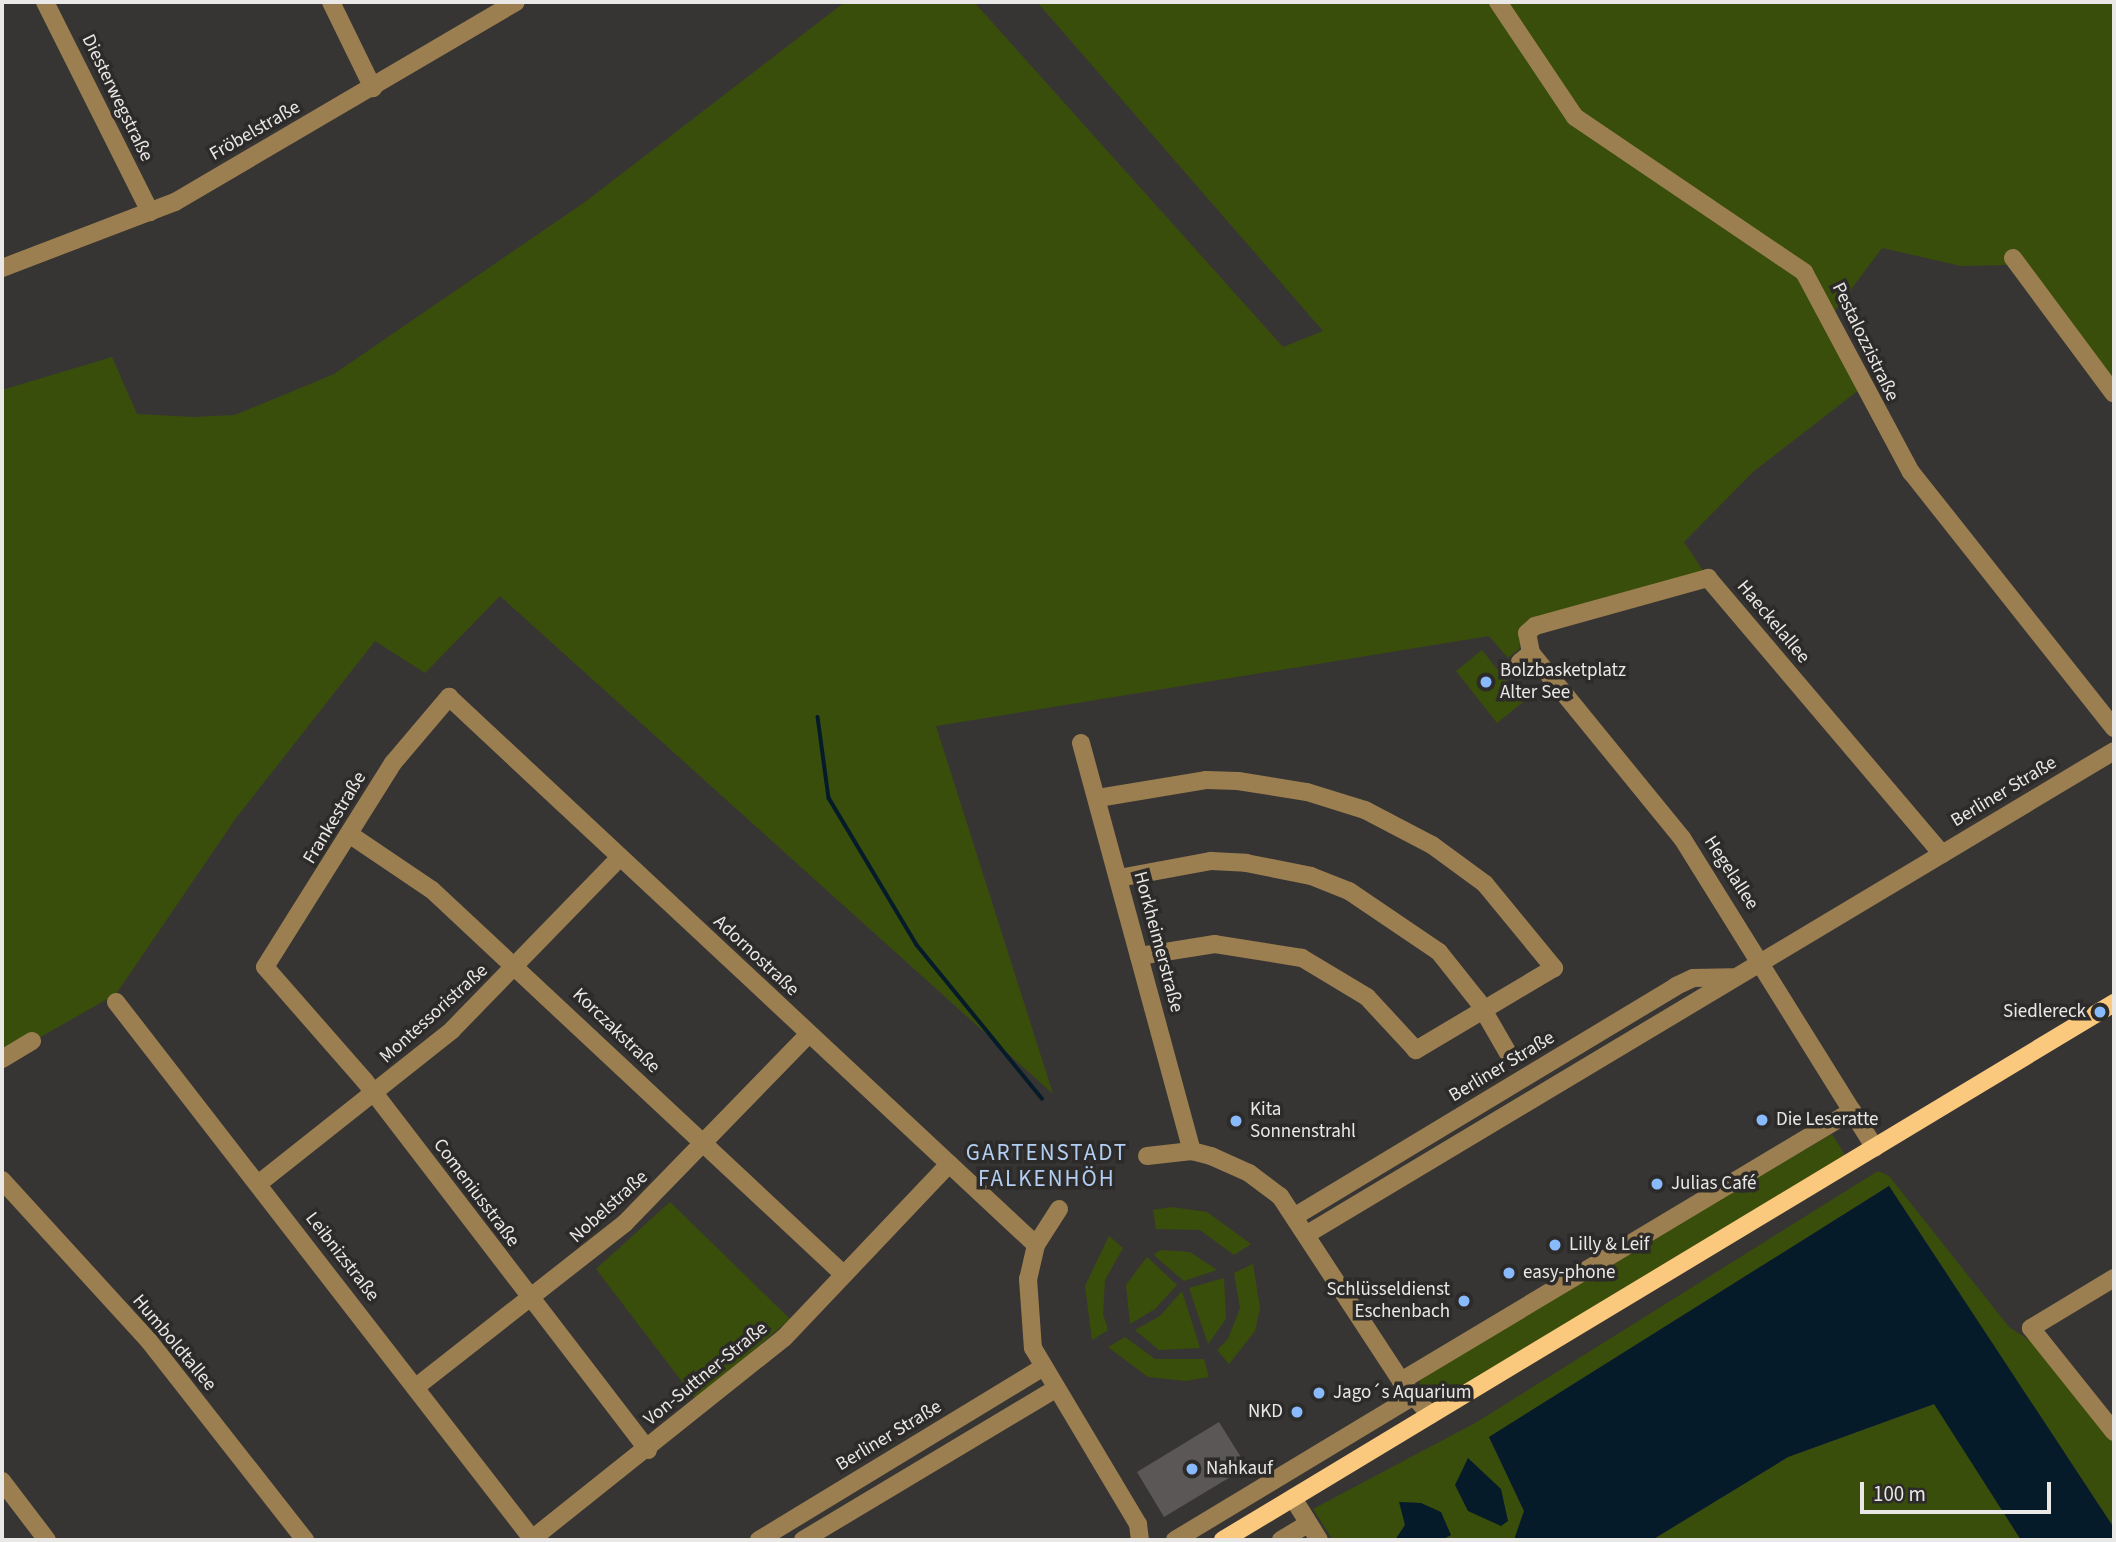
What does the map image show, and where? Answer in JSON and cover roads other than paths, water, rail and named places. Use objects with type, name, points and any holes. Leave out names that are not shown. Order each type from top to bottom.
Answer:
[{"type":"main road","points":[[1223,1540],[2114,1003]]},
{"type":"street","name":"Diesterwegstraße","points":[[45,2],[150,212]]},
{"type":"street","points":[[331,2],[373,88]]},
{"type":"street","name":"Fröbelstraße","points":[[2,268],[150,212],[373,88],[516,2]]},
{"type":"street","name":"Pestalozzistraße","points":[[1498,2],[1575,117],[1804,272],[1819,291],[1881,424],[1911,472],[2114,728]]},
{"type":"street","points":[[2012,258],[2114,394]]},
{"type":"street","name":"Haeckelallee","points":[[1526,658],[1527,633],[1535,626],[1708,578],[1942,854]]},
{"type":"street","name":"Hegelallee","points":[[1526,658],[1682,838],[1762,961],[1875,1148]]},
{"type":"street","name":"Frankestraße","points":[[265,967],[393,763],[449,697]]},
{"type":"street","name":"Adornostraße","points":[[449,697],[1036,1245]]},
{"type":"street","name":"Horkheimerstraße","points":[[1081,743],[1192,1151]]},
{"type":"street","name":"Berliner Straße","points":[[1309,1233],[2114,751]]},
{"type":"street","points":[[1098,798],[1206,780],[1238,781],[1319,795],[1401,827],[1485,884],[1554,968],[1416,1050],[1367,997],[1302,958],[1215,944],[1139,956]]},
{"type":"street","name":"Korczakstraße","points":[[349,834],[411,873],[518,968],[843,1274]]},
{"type":"street","name":"Montessoristraße","points":[[258,1184],[375,1094],[518,968],[620,857]]},
{"type":"street","points":[[1119,878],[1211,862],[1311,876],[1370,902],[1412,929],[1460,975],[1508,1054]]},
{"type":"street","name":"Comeniusstraße","points":[[265,967],[375,1094],[648,1450]]},
{"type":"street","name":"Berliner Straße","points":[[1297,1215],[1676,986],[1693,978],[1735,976]]},
{"type":"street","name":"Leibnizstraße","points":[[116,1002],[533,1539]]},
{"type":"street","name":"Nobelstraße","points":[[416,1387],[531,1300],[625,1223],[705,1144],[809,1034]]},
{"type":"street","points":[[2,1059],[32,1041]]},
{"type":"street","points":[[1401,1381],[1852,1111]]},
{"type":"street","points":[[1147,1156],[1192,1151],[1249,1173],[1297,1215],[1401,1381],[1430,1415]]},
{"type":"street","name":"Von-Suttner-Straße","points":[[533,1539],[737,1380],[949,1164]]},
{"type":"street","name":"Humboldtallee","points":[[2,1180],[149,1341],[305,1540]]},
{"type":"street","points":[[1059,1209],[1036,1245],[1027,1301],[1033,1348],[1042,1368],[1138,1524],[1140,1540]]},
{"type":"street","points":[[2114,1278],[2032,1328],[2114,1432]]},
{"type":"street","name":"Berliner Straße","points":[[759,1540],[1042,1368]]},
{"type":"street","points":[[803,1540],[1055,1389]]},
{"type":"street","points":[[1175,1540],[1415,1395]]},
{"type":"street","points":[[2,1481],[47,1540]]},
{"type":"street","points":[[1293,1498],[1319,1540]]},
{"type":"street","points":[[1281,1540],[1308,1524]]},
{"type":"water","points":[[1889,1186],[2114,1528],[2114,1540],[2021,1540],[1934,1404],[1788,1457],[1652,1540],[1514,1540],[1524,1511],[1489,1437]]},
{"type":"water","points":[[1468,1458],[1501,1489],[1508,1521],[1501,1526],[1468,1511],[1455,1485]]},
{"type":"water","points":[[1399,1502],[1421,1503],[1441,1512],[1451,1535],[1442,1540],[1395,1540],[1405,1525]]},
{"type":"waterway","points":[[818,717],[829,798],[917,945],[1042,1098]]},
{"type":"place","name":"Bolzbasketplatz Alter See","points":[[1486,682]]},
{"type":"place","name":"Siedlereck","points":[[2100,1012]]},
{"type":"place","name":"Die Leseratte","points":[[1762,1120]]},
{"type":"place","name":"Kita Sonnenstrahl","points":[[1236,1121]]},
{"type":"place","name":"Julias Café","points":[[1657,1184]]},
{"type":"place","name":"Lilly & Leif","points":[[1555,1245]]},
{"type":"place","name":"easy-phone","points":[[1509,1273]]},
{"type":"place","name":"Schlüsseldienst Eschenbach","points":[[1464,1301]]},
{"type":"place","name":"Jago´s Aquarium","points":[[1319,1393]]},
{"type":"place","name":"NKD","points":[[1297,1412]]},
{"type":"place","name":"Nahkauf","points":[[1192,1469]]},
{"type":"district","name":"GARTENSTADT FALKENHÖH","points":[[1047,1166]]}]
